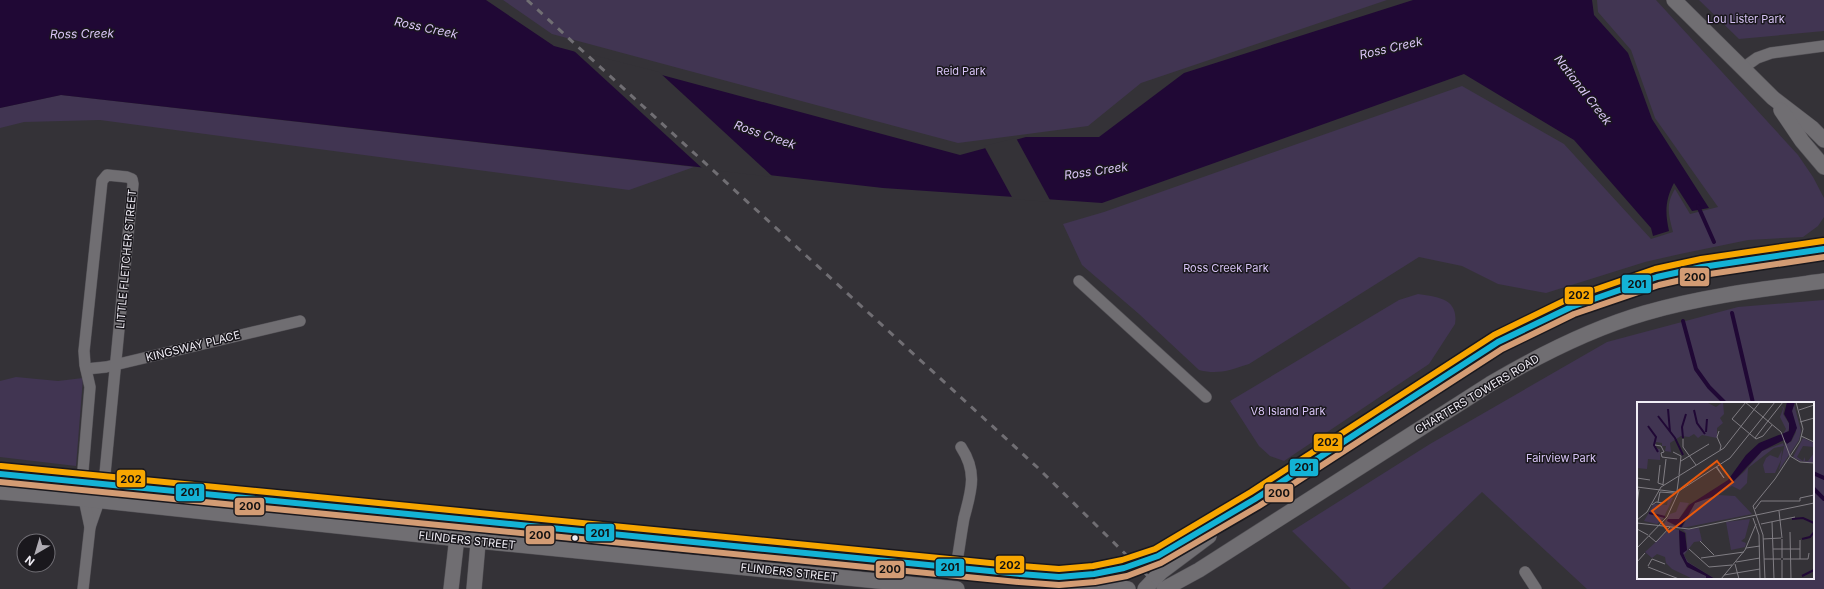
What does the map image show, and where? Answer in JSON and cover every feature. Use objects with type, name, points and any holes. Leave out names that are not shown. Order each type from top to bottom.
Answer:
[{"type":"main road","points":[[1674,0],[1773,98],[1812,128],[1824,140]]},
{"type":"main road","points":[[1773,98],[1802,141],[1824,167]]},
{"type":"main road","points":[[1145,589],[1161,572],[1223,526],[1255,499],[1498,342],[1572,307],[1657,277],[1702,267],[1822,246]]},
{"type":"main road","name":"CHARTERS TOWERS ROAD","points":[[1164,589],[1175,585],[1199,570],[1490,384],[1550,350],[1616,322],[1652,311],[1731,293],[1824,281]]},
{"type":"main road","name":"FLINDERS STREET","points":[[0,474],[956,568],[1020,574],[1066,576],[1112,571],[1158,556],[1255,499]]},
{"type":"main road","points":[[82,482],[84,499]]},
{"type":"main road","points":[[100,501],[104,484]]},
{"type":"main road","name":"FLINDERS STREET","points":[[0,492],[84,499],[457,539],[958,589]]},
{"type":"main road","points":[[451,589],[458,519]]},
{"type":"main road","points":[[474,589],[480,522]]},
{"type":"main road","points":[[1020,574],[1063,582],[1120,586],[1128,589]]},
{"type":"street","points":[[1743,68],[1760,57],[1771,53],[1824,46]]},
{"type":"street","name":"LITTLE FLETCHER STREET","points":[[82,482],[90,387],[84,351],[102,181],[107,175],[130,177],[133,184],[104,484]]},
{"type":"street","points":[[1079,281],[1206,397]]},
{"type":"street","name":"KINGSWAY PLACE","points":[[86,369],[99,368],[300,321]]},
{"type":"street","points":[[956,568],[964,517],[971,492],[972,479],[970,463],[961,447]]},
{"type":"street","points":[[84,499],[90,527]]},
{"type":"street","points":[[83,589],[90,527],[100,501]]},
{"type":"street","points":[[1525,572],[1536,589]]},
{"type":"green space","name":"Reid Park","points":[[503,0],[1387,0],[1141,83],[1088,126],[958,143],[552,34]]},
{"type":"green space","name":"Ross Creek Park","points":[[1597,0],[1656,0],[1798,155],[1813,177],[1824,198],[1824,217],[1818,226],[1803,237],[1748,240],[1680,254],[1645,262],[1546,293],[1498,284],[1462,266],[1419,257],[1249,364],[1218,372],[1199,370],[1139,314],[1082,265],[1063,224],[1104,212],[1462,86],[1564,144],[1651,239],[1673,232],[1669,216],[1669,205],[1675,189],[1690,214],[1718,207],[1655,118],[1631,50],[1598,12]]},
{"type":"green space","name":"Lou Lister Park","points":[[1699,0],[1824,0],[1824,31],[1739,39]]},
{"type":"green space","points":[[61,95],[694,167],[629,190],[100,120],[24,122],[0,128],[0,108]]},
{"type":"green space","name":"V8 Island Park","points":[[1418,294],[1445,300],[1454,309],[1455,315],[1455,324],[1429,364],[1284,461],[1270,456],[1259,446],[1230,401],[1399,300]]},
{"type":"green space","name":"Fairview Park","points":[[1824,300],[1824,589],[1587,589],[1482,492],[1382,589],[1351,589],[1292,531],[1430,444],[1607,342],[1738,307]]},
{"type":"green space","points":[[16,377],[58,381],[83,378],[76,466],[0,457],[0,381]]},
{"type":"water","name":"Ross Creek","points":[[0,0],[486,0],[554,46],[960,155],[1026,137],[1099,137],[1184,73],[1413,0],[1592,0],[1594,15],[1628,53],[1652,119],[1709,208],[1692,211],[1674,183],[1667,201],[1669,231],[1653,236],[1651,228],[1574,140],[1464,74],[1102,203],[883,188],[61,95],[0,108]]},
{"type":"pier","points":[[573,50],[659,72],[773,177],[703,169]]},
{"type":"pier","points":[[1016,138],[1051,202],[1013,199],[984,146]]},
{"type":"waterway","points":[[1698,206],[1714,242]]},
{"type":"waterway","points":[[1732,313],[1753,402]]},
{"type":"waterway","name":"National Creek","points":[[1683,321],[1696,369],[1709,387],[1724,402]]},
{"type":"waterway","points":[[1814,473],[1824,478]]},
{"type":"waterway","name":"National Creek","points":[[1814,489],[1824,499]]},
{"type":"railway","points":[[527,0],[1037,467],[1161,589]]},
{"type":"transit line","name":"202","points":[[1,466],[1021,566],[1059,569],[1093,566],[1122,560],[1155,549],[1251,492],[1494,335],[1568,299],[1655,269],[1701,259],[1823,241]]},
{"type":"transit line","name":"201","points":[[0,474],[1020,574],[1059,577],[1094,574],[1124,568],[1158,556],[1255,499],[1498,342],[1571,307],[1657,277],[1702,267],[1824,249]]},
{"type":"transit line","name":"200","points":[[0,482],[1019,582],[1059,585],[1095,582],[1127,576],[1161,563],[1259,506],[1502,349],[1574,314],[1659,285],[1703,275],[1824,257]]}]
